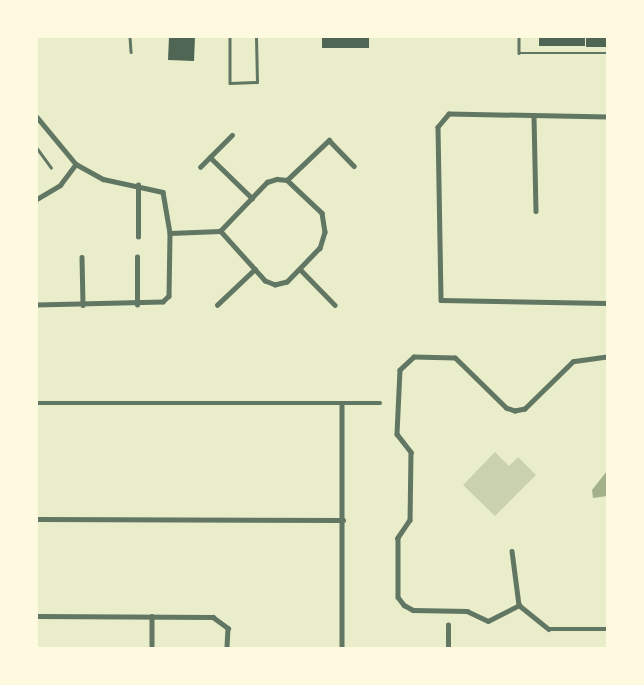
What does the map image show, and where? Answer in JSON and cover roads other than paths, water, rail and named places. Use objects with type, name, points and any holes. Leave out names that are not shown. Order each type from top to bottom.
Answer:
[{"type":"street","points":[[607,117],[449,114],[438,127],[441,300],[451,304],[607,303]]},
{"type":"street","points":[[534,116],[536,211]]},
{"type":"street","points":[[37,117],[76,164],[103,179],[138,184],[163,192],[168,201],[170,233],[169,296],[156,305],[37,305]]},
{"type":"street","points":[[200,167],[232,135]]},
{"type":"street","points":[[170,233],[220,231],[267,182],[287,180],[329,140],[355,166]]},
{"type":"street","points":[[210,157],[252,198]]},
{"type":"street","points":[[37,199],[60,185],[76,164]]},
{"type":"street","points":[[220,231],[254,269],[275,285],[287,282],[323,244],[325,222],[322,213],[287,180]]},
{"type":"street","points":[[138,184],[138,237]]},
{"type":"street","points":[[82,257],[83,305]]},
{"type":"street","points":[[137,257],[137,305]]},
{"type":"street","points":[[217,305],[254,269]]},
{"type":"street","points":[[300,269],[335,305]]},
{"type":"street","points":[[519,605],[488,621],[467,611],[413,610],[398,597],[398,538],[410,520],[411,453],[397,435],[400,370],[414,357],[455,358],[506,408],[515,411],[525,409],[578,359],[607,357]]},
{"type":"street","points":[[37,403],[380,403]]},
{"type":"street","points":[[342,403],[342,648]]},
{"type":"street","points":[[37,519],[343,520]]},
{"type":"street","points":[[512,551],[519,605],[550,629],[607,629]]},
{"type":"street","points":[[37,616],[221,618],[228,628],[227,648]]},
{"type":"street","points":[[152,617],[152,648]]},
{"type":"street","points":[[448,625],[448,648]]},
{"type":"lane","points":[[130,37],[131,52]]},
{"type":"lane","points":[[230,37],[230,83],[257,82],[256,37]]},
{"type":"lane","points":[[519,37],[519,53],[607,53]]},
{"type":"lane","points":[[37,148],[51,167]]}]
